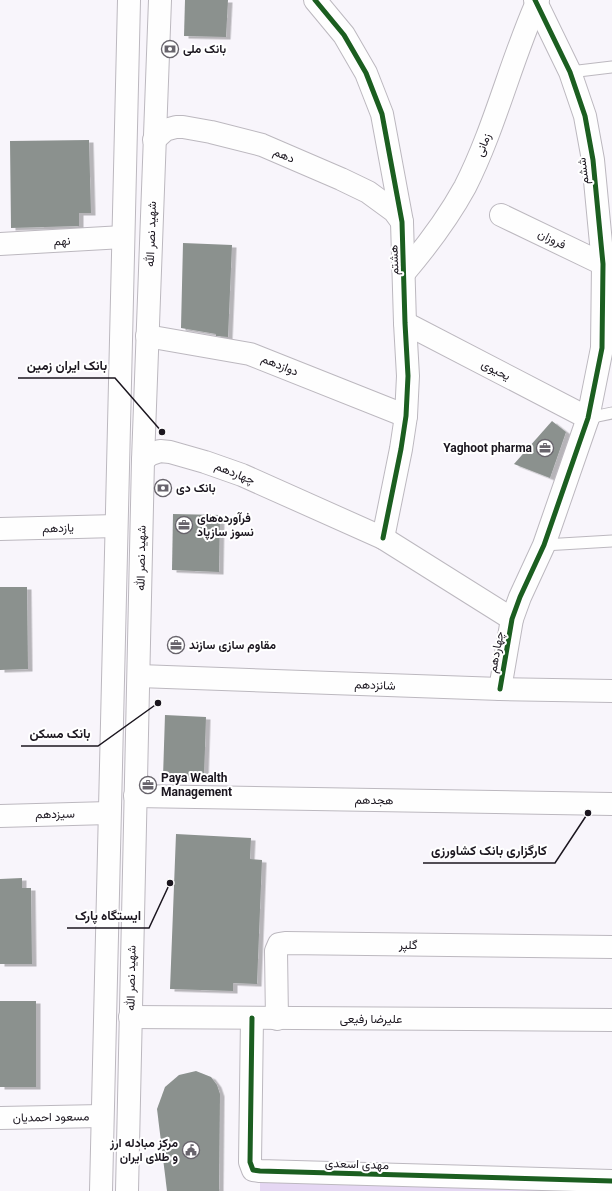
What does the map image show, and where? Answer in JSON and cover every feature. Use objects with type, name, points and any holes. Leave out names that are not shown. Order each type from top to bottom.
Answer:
[{"type":"street","name":"شهید نصر الله","points":[[101,1191],[129,0]]},
{"type":"street","name":"شهید نصر الله","points":[[127,1191],[143,460],[160,0]]},
{"type":"street","name":"هشتم","points":[[314,0],[344,35],[368,80],[382,114],[402,222],[408,376],[406,416],[401,449],[383,538]]},
{"type":"street","name":"ششم","points":[[512,619],[520,597],[544,545],[588,418],[602,348],[603,264],[593,160],[585,116],[570,72],[536,1]]},
{"type":"street","name":"زمانی","points":[[404,274],[428,246],[465,186],[480,154],[536,1]]},
{"type":"street","name":"دهم","points":[[154,140],[165,130],[183,127],[240,138],[262,145],[368,192],[394,211],[402,222]]},
{"type":"street","name":"فروزان","points":[[500,215],[603,264]]},
{"type":"street","name":"نهم","points":[[0,244],[123,238]]},
{"type":"street","name":"یحیوی","points":[[405,323],[588,418]]},
{"type":"street","name":"دوازدهم","points":[[147,336],[250,354],[406,416]]},
{"type":"street","name":"چهاردهم","points":[[143,460],[151,454],[160,451],[170,452],[242,475],[383,538],[512,619],[500,689]]},
{"type":"street","name":"یازدهم","points":[[0,529],[116,526]]},
{"type":"street","name":"شانزدهم","points":[[139,676],[500,689],[612,691]]},
{"type":"street","name":"هجدهم","points":[[135,796],[612,804]]},
{"type":"street","name":"سیزدهم","points":[[0,816],[109,813]]},
{"type":"street","name":"گلپر","points":[[277,1019],[276,951],[279,944],[612,947]]},
{"type":"street","name":"علیرضا رفیعی","points":[[130,1017],[612,1020]]},
{"type":"street","name":"مهدی اسعدی","points":[[252,1018],[250,1162],[253,1170],[612,1181]]},
{"type":"street","name":"مسعود احمدیان","points":[[0,1118],[102,1116],[128,1117]]},
{"type":"lane","points":[[570,72],[612,67]]},
{"type":"lane","points":[[588,418],[612,413]]},
{"type":"lane","points":[[544,545],[612,541]]},
{"type":"shaded area","points":[[260,1182],[612,1191],[260,1191]]},
{"type":"building","points":[[185,0],[228,0],[226,37],[184,36]]},
{"type":"building","points":[[89,140],[91,213],[79,213],[79,226],[11,228],[10,141]]},
{"type":"building","points":[[183,243],[232,245],[228,337],[216,336],[216,334],[181,328]]},
{"type":"building","name":"Yaghoot pharma","points":[[552,421],[566,432],[550,478],[514,464]]},
{"type":"building","points":[[173,514],[220,515],[219,572],[172,570]]},
{"type":"building","points":[[0,587],[27,587],[28,669],[0,670]]},
{"type":"building","points":[[165,715],[206,717],[204,778],[163,777]]},
{"type":"building","points":[[176,834],[251,838],[250,859],[262,860],[257,984],[233,983],[233,991],[170,989]]},
{"type":"building","points":[[22,878],[22,888],[31,888],[32,964],[0,964],[0,879]]},
{"type":"building","points":[[0,1001],[36,1001],[36,1087],[0,1087]]},
{"type":"building","name":"مركز مبادله ارز و طلای ايران","points":[[196,1071],[211,1077],[217,1085],[220,1094],[219,1191],[167,1191],[157,1109],[165,1087],[179,1075]]},
{"type":"cycle path","points":[[315,0],[344,35],[366,73],[382,114],[402,222],[408,376],[406,416],[401,449],[383,538]]},
{"type":"cycle path","points":[[500,689],[512,619],[520,597],[544,545],[588,418],[602,348],[603,264],[593,160],[585,116],[570,72],[535,0]]},
{"type":"cycle path","points":[[252,1018],[250,1162],[253,1170],[612,1181]]},
{"type":"place","name":"بانک ملی","points":[[170,49]]},
{"type":"place","name":"بانک ایران زمین","points":[[162,432]]},
{"type":"place","name":"Yaghoot pharma","points":[[545,448]]},
{"type":"place","name":"بانک دی","points":[[163,488]]},
{"type":"place","name":"فرآورده‌های نسوز سازپاد","points":[[184,525]]},
{"type":"place","name":"مقاوم سازی سازند","points":[[176,645]]},
{"type":"place","name":"بانک مسکن","points":[[158,703]]},
{"type":"place","name":"Paya Wealth Management","points":[[148,785]]},
{"type":"place","name":"کارگزاری بانک کشاورزی","points":[[588,813]]},
{"type":"place","name":"ایستگاه پارک","points":[[170,883]]},
{"type":"place","name":"مركز مبادله ارز و طلای ايران","points":[[191,1150]]}]
